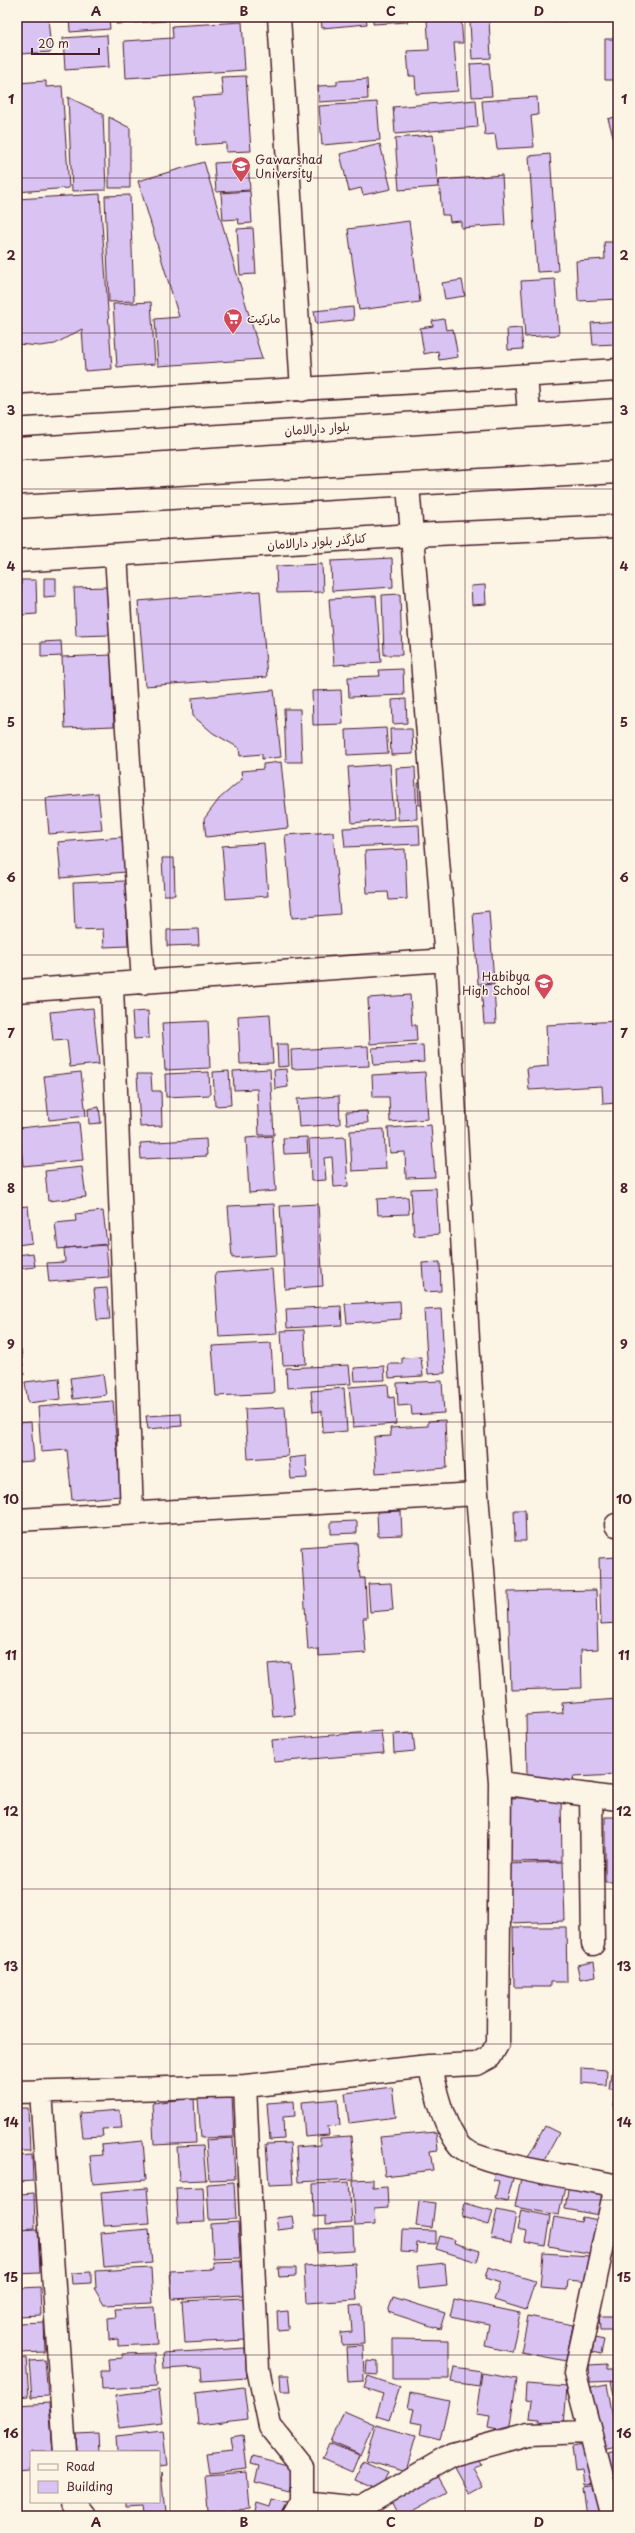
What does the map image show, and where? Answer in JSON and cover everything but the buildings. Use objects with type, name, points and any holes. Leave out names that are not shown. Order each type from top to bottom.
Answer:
[{"type":"street","points":[[279,17],[302,390]]},
{"type":"street","points":[[17,406],[618,370]]},
{"type":"street","points":[[526,376],[530,414]]},
{"type":"street","name":"بلوار دارالامان","points":[[17,449],[530,414],[618,410]]},
{"type":"street","points":[[17,507],[618,472]]},
{"type":"street","points":[[17,2092],[245,2086],[429,2066],[477,2064],[490,2057],[498,2043],[500,1783],[477,1494],[446,960],[408,485]]},
{"type":"street","name":"کنارگذر بلوار دارالامان","points":[[17,561],[413,535],[618,526]]},
{"type":"street","points":[[116,555],[143,983]]},
{"type":"street","points":[[17,991],[112,986],[446,960]]},
{"type":"street","points":[[112,986],[132,1513]]},
{"type":"street","points":[[17,1520],[477,1494]]},
{"type":"street","points":[[500,1783],[618,1799]]},
{"type":"street","points":[[591,1795],[593,1944]]},
{"type":"street","points":[[429,2066],[444,2119],[460,2147],[487,2159],[562,2177],[617,2186],[576,2374],[612,2516]]},
{"type":"street","points":[[245,2086],[258,2369],[270,2426],[302,2466],[298,2509],[363,2512],[452,2456],[528,2434],[590,2432]]},
{"type":"street","points":[[40,2091],[65,2451]]},
{"type":"street","points":[[73,2503],[84,2516]]},
{"type":"place","name":"Gawarshad University","points":[[241,183]]},
{"type":"place","name":"مارکیت","points":[[233,335]]},
{"type":"place","name":"Habibya High School","points":[[544,1000]]}]
